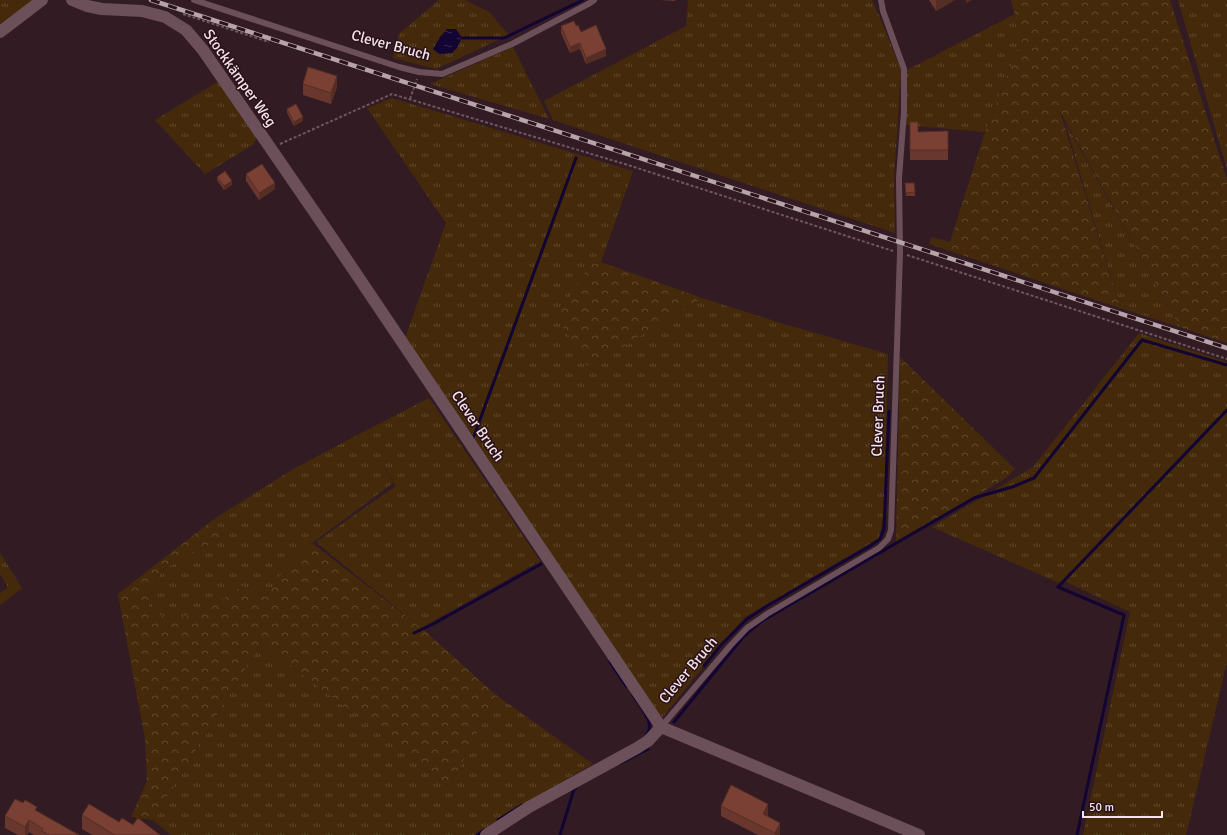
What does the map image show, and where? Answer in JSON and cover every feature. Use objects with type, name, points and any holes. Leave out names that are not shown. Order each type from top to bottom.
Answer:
[{"type":"street","points":[[0,32],[42,0]]},
{"type":"street","name":"Stockkämper Weg","points":[[72,0],[87,6],[102,9],[142,11],[164,17],[186,30],[203,50],[269,146]]},
{"type":"street","name":"Clever Bruch","points":[[269,146],[661,727],[919,835]]},
{"type":"street","name":"Clever Bruch","points":[[486,835],[529,807],[637,748],[648,741],[661,727]]},
{"type":"lane","name":"Clever Bruch","points":[[194,0],[398,67],[419,72],[442,74],[512,44],[594,0]]},
{"type":"lane","name":"Clever Bruch","points":[[661,727],[747,628],[767,614],[873,552],[888,539],[891,530],[900,253],[899,178],[904,112],[904,69],[883,11],[881,0]]},
{"type":"path","points":[[182,14],[269,42]]},
{"type":"path","points":[[410,99],[419,72]]},
{"type":"path","points":[[269,146],[392,94],[628,166],[1227,359]]},
{"type":"green space","points":[[0,0],[33,0],[0,24]]},
{"type":"green space","points":[[439,0],[465,0],[489,12],[509,35],[436,69],[393,58],[399,34]]},
{"type":"green space","points":[[688,0],[872,0],[901,70],[894,179],[895,233],[553,120],[544,101],[686,26]]},
{"type":"green space","points":[[1011,0],[1170,0],[1227,180],[1227,343],[1180,327],[1060,111],[1120,308],[929,244],[932,237],[950,242],[985,132],[1021,41]]},
{"type":"green space","points":[[1178,0],[1227,0],[1227,169]]},
{"type":"green space","points":[[1015,14],[1021,41],[985,132],[905,125],[907,70]]},
{"type":"green space","points":[[513,47],[549,119],[430,84]]},
{"type":"green space","points":[[219,81],[257,135],[254,144],[205,174],[155,120]]},
{"type":"green space","points":[[392,98],[633,171],[601,262],[590,265],[589,367],[702,298],[784,324],[888,354],[884,513],[879,538],[745,617],[662,718],[405,338],[446,223],[367,108]]},
{"type":"green space","points":[[1065,122],[1180,327],[1120,308]]},
{"type":"green space","points":[[601,262],[702,298],[589,368],[557,317],[590,265]]},
{"type":"green space","points":[[1139,333],[1227,362],[1227,662],[1186,835],[1083,835],[1130,612],[1062,580],[1059,583],[932,527],[1033,467]]},
{"type":"green space","points":[[900,357],[1015,469],[1006,478],[896,543]]},
{"type":"green space","points":[[429,398],[540,561],[421,628],[316,542],[396,486],[383,465],[393,483],[312,543],[289,563],[266,597],[242,586],[206,610],[172,620],[149,611],[148,592],[164,569],[224,536],[214,519],[295,468]]},
{"type":"green space","points":[[214,519],[224,536],[164,569],[148,592],[149,611],[172,620],[206,610],[242,586],[266,597],[288,563],[312,543],[425,631],[496,695],[450,787],[261,643],[153,820],[131,817],[147,781],[145,739],[118,594]]},
{"type":"green space","points":[[0,553],[22,588],[0,605],[0,593],[8,587],[0,574]]},
{"type":"green space","points":[[261,643],[450,787],[496,695],[593,764],[513,810],[475,835],[171,835],[153,820]]},
{"type":"water","points":[[447,29],[456,29],[462,38],[457,48],[452,53],[439,54],[433,49]]},
{"type":"building","points":[[574,21],[576,26],[578,25],[581,32],[596,25],[606,49],[586,58],[580,43],[570,47],[561,26]]},
{"type":"building","points":[[308,67],[337,76],[331,93],[303,84]]},
{"type":"building","points":[[296,104],[303,117],[294,122],[287,109]]},
{"type":"building","points":[[910,122],[918,122],[918,132],[948,131],[948,150],[910,150]]},
{"type":"building","points":[[262,164],[275,183],[259,193],[246,174]]},
{"type":"building","points":[[225,171],[232,181],[224,186],[217,177]]},
{"type":"building","points":[[905,183],[914,183],[915,192],[906,193]]},
{"type":"building","points":[[731,785],[768,804],[763,814],[780,823],[775,833],[721,806]]},
{"type":"building","points":[[15,799],[23,803],[25,800],[37,807],[35,810],[79,835],[49,835],[29,820],[25,827],[5,816]]},
{"type":"building","points":[[89,804],[119,822],[122,818],[133,825],[138,818],[160,835],[115,835],[82,815]]},
{"type":"waterway","points":[[462,38],[504,38],[583,0]]},
{"type":"waterway","points":[[474,436],[576,158]]},
{"type":"waterway","points":[[674,722],[744,636],[762,621],[974,498],[1012,487],[1034,478],[1142,340],[1227,365]]},
{"type":"waterway","points":[[1077,835],[1124,615],[1058,587],[1227,410]]},
{"type":"waterway","points":[[704,666],[720,646],[747,619],[880,539],[884,529],[889,411]]},
{"type":"waterway","points":[[414,633],[541,564]]},
{"type":"waterway","points":[[610,662],[626,686]]},
{"type":"waterway","points":[[633,695],[648,719],[649,730],[647,734]]},
{"type":"waterway","points":[[621,763],[648,749]]},
{"type":"waterway","points":[[560,835],[574,789],[576,788]]},
{"type":"waterway","points":[[498,820],[522,805]]},
{"type":"waterway","points":[[477,835],[484,830]]},
{"type":"railway","points":[[151,0],[1227,348]]}]
